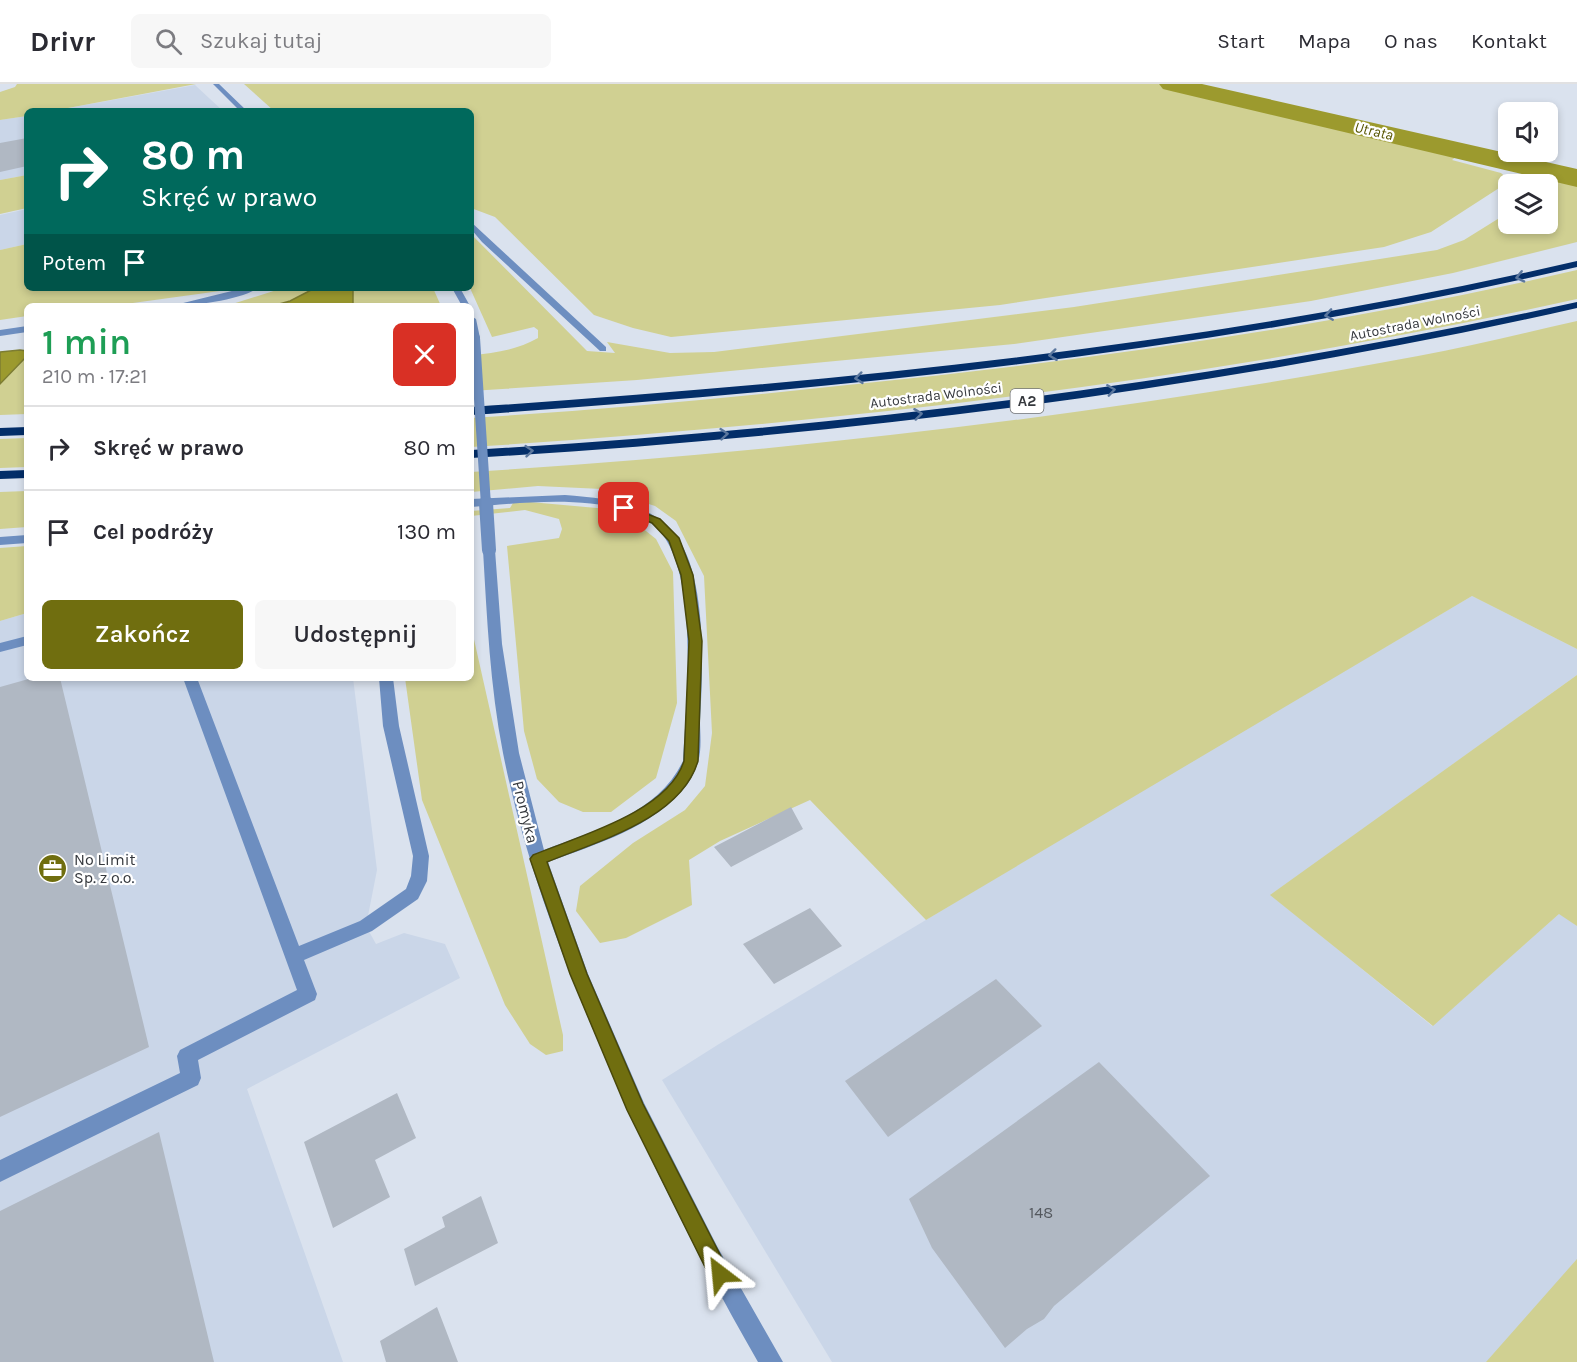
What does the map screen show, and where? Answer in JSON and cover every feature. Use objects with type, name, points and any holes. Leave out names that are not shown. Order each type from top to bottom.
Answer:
[{"type":"highway","name":"Autostrada Wolności","points":[[474,411],[715,392],[924,372],[1177,339],[1378,307],[1577,264]]},
{"type":"highway","name":"Autostrada Wolności","points":[[474,454],[779,429],[1058,397],[1338,354],[1577,305]]},
{"type":"highway","points":[[0,432],[24,431]]},
{"type":"highway","points":[[0,475],[24,474]]},
{"type":"street","points":[[216,84],[240,108]]},
{"type":"street","points":[[474,227],[603,349]]},
{"type":"street","points":[[191,303],[243,291]]},
{"type":"street","points":[[0,333],[24,329]]},
{"type":"street","name":"Promyka","points":[[474,333],[495,644],[511,753],[538,859],[579,974],[637,1110],[710,1256],[771,1362]]},
{"type":"street","points":[[474,503],[578,499],[624,508],[656,521],[675,540],[687,575],[696,641],[691,761],[687,774],[678,787],[655,808],[617,827],[538,859]]},
{"type":"street","points":[[0,541],[24,539]]},
{"type":"street","points":[[0,648],[24,641]]},
{"type":"street","points":[[0,1172],[191,1078],[187,1056],[309,994],[191,681]]},
{"type":"street","points":[[294,956],[366,926],[412,894],[417,888],[421,874],[421,856],[391,726],[386,681]]},
{"type":"shaded area","points":[[195,85],[220,108],[68,108]]},
{"type":"shaded area","points":[[24,116],[24,176],[0,180],[0,120]]},
{"type":"shaded area","points":[[24,210],[24,245],[0,250],[0,215]]},
{"type":"shaded area","points":[[309,291],[353,291],[353,303],[283,303]]},
{"type":"shaded area","points":[[24,351],[24,359],[0,384],[0,352]]},
{"type":"shaded area","points":[[1472,596],[1577,649],[1577,675],[1271,895],[1432,1026],[1560,913],[1577,926],[1577,1265],[1488,1362],[832,1362],[662,1080],[1171,773]]},
{"type":"shaded area","points":[[24,614],[24,681],[353,681],[377,870],[366,926],[376,944],[404,933],[445,944],[460,978],[247,1089],[343,1362],[0,1362],[0,621]]},
{"type":"green space","points":[[17,84],[196,84],[68,108],[24,108],[24,116],[0,120],[0,92],[15,87]]},
{"type":"green space","points":[[244,84],[1158,84],[1551,174],[1528,174],[1518,169],[1458,155],[1452,160],[1501,173],[1498,174],[1498,189],[1431,232],[1384,247],[1000,305],[671,337],[594,315],[495,217],[474,209],[474,108],[271,108]]},
{"type":"green space","points":[[24,176],[24,209],[0,214],[0,180]]},
{"type":"green space","points":[[1558,176],[1577,180],[1577,242],[1453,273],[1311,301],[1014,344],[637,380],[474,391],[474,355],[497,352],[522,345],[538,338],[538,330],[534,327],[492,337],[471,291],[474,291],[474,237],[587,351],[615,353],[607,342],[670,353],[714,352],[1074,307],[1437,250],[1464,240],[1498,219],[1498,234],[1558,234]]},
{"type":"green space","points":[[24,245],[24,291],[220,291],[133,303],[24,303],[24,316],[0,320],[0,250]]},
{"type":"green space","points":[[1577,270],[1577,299],[1440,328],[1303,353],[1165,375],[888,411],[749,425],[474,447],[474,418],[760,394],[1038,363],[1309,324],[1488,290]]},
{"type":"green space","points":[[274,291],[311,291],[294,299],[278,303],[236,303]]},
{"type":"green space","points":[[353,291],[434,291],[440,303],[353,303]]},
{"type":"green space","points":[[1577,321],[1577,649],[1472,596],[926,920],[810,800],[720,841],[689,860],[692,905],[626,938],[600,943],[576,911],[580,886],[633,843],[685,810],[705,786],[712,733],[704,576],[676,521],[655,506],[602,489],[538,486],[474,492],[474,472],[709,454],[946,429],[1183,396],[1478,344]]},
{"type":"green space","points":[[24,359],[24,414],[0,415],[0,384]]},
{"type":"green space","points":[[24,438],[24,467],[0,468],[0,439]]},
{"type":"green space","points":[[24,491],[24,527],[0,529],[0,492]]},
{"type":"green space","points":[[530,502],[608,509],[631,519],[656,539],[673,572],[677,703],[656,778],[611,812],[583,812],[559,802],[537,779],[524,731],[507,546],[559,538],[562,529],[559,519],[525,510],[474,516],[474,511],[510,508],[513,503]]},
{"type":"green space","points":[[24,546],[24,614],[0,621],[0,548]]},
{"type":"green space","points":[[474,639],[563,1035],[563,1051],[546,1055],[530,1044],[505,1005],[422,800],[405,681],[474,681]]},
{"type":"green space","points":[[1577,675],[1577,926],[1559,914],[1433,1026],[1270,895]]},
{"type":"green space","points":[[1577,1259],[1577,1362],[1486,1362]]},
{"type":"building","points":[[24,139],[24,167],[0,172],[0,143]]},
{"type":"building","name":"No Limit Sp. z o.o.","points":[[24,680],[61,681],[149,1047],[0,1117],[0,687]]},
{"type":"building","points":[[791,807],[803,829],[731,867],[714,847]]},
{"type":"building","points":[[810,908],[842,946],[774,984],[743,944]]},
{"type":"building","points":[[996,979],[1042,1026],[888,1137],[845,1081]]},
{"type":"building","points":[[1099,1062],[1210,1176],[1054,1306],[1044,1319],[1027,1329],[1005,1348],[932,1248],[909,1199]]},
{"type":"building","points":[[397,1093],[416,1138],[375,1160],[390,1197],[333,1228],[304,1142]]},
{"type":"building","points":[[159,1132],[214,1362],[0,1362],[0,1211]]},
{"type":"building","points":[[481,1196],[498,1243],[415,1286],[404,1249],[445,1227],[442,1217]]},
{"type":"building","points":[[437,1307],[458,1362],[386,1362],[380,1341]]},
{"type":"waterway","name":"Utrata","points":[[1171,84],[1577,178]]},
{"type":"place","name":"No Limit Sp. z o.o.","points":[[53,868]]},
{"type":"route","points":[[624,508],[656,521],[675,540],[687,575],[696,641],[691,761],[687,774],[678,787],[655,808],[617,827],[538,859],[579,974],[637,1110],[720,1274]]}]
